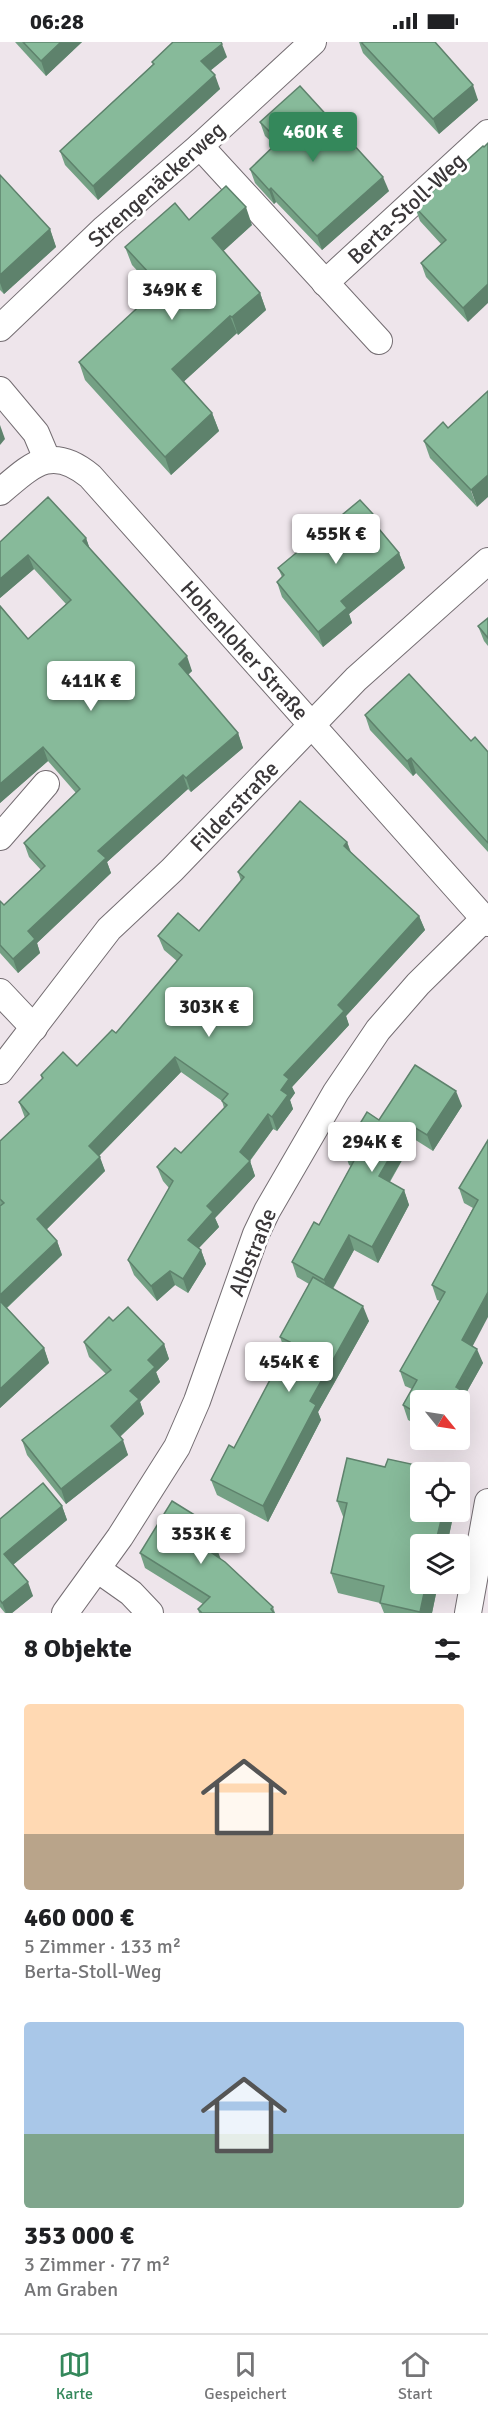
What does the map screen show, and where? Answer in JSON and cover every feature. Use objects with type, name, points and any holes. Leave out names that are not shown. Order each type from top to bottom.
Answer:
[{"type":"street","name":"Strengenäckerweg","points":[[0,328],[105,228],[200,146],[313,42]]},
{"type":"street","name":"Berta-Stoll-Weg","points":[[325,283],[488,133]]},
{"type":"street","points":[[200,146],[379,341]]},
{"type":"street","points":[[0,390],[36,433],[47,459],[30,468],[0,492]]},
{"type":"street","name":"Hohenloher Straße","points":[[47,459],[65,460],[90,476],[486,921]]},
{"type":"street","name":"Filderstraße","points":[[0,1071],[109,929],[172,870],[388,649],[488,561]]},
{"type":"street","points":[[0,837],[46,784]]},
{"type":"street","name":"Albstraße","points":[[65,1613],[97,1569],[177,1447],[197,1401],[256,1234],[267,1210],[336,1092],[365,1049],[398,1007],[486,921]]},
{"type":"street","points":[[0,992],[34,1028]]},
{"type":"street","points":[[468,1613],[488,1502]]},
{"type":"street","points":[[97,1569],[131,1593],[150,1613]]},
{"type":"building","points":[[23,42],[61,42],[41,61]]},
{"type":"building","points":[[173,42],[221,42],[222,44],[201,61],[215,75],[93,186],[60,151],[154,64],[152,62]]},
{"type":"building","points":[[361,42],[435,42],[473,85],[433,119]]},
{"type":"building","points":[[300,86],[383,177],[317,236],[250,169],[279,141],[260,122]]},
{"type":"building","points":[[488,143],[488,284],[463,308],[421,263],[446,240],[415,207]]},
{"type":"building","points":[[0,175],[50,229],[0,275]]},
{"type":"building","points":[[226,186],[246,207],[212,238],[260,293],[232,317],[230,316],[172,369],[212,413],[165,457],[79,362],[161,286],[125,247],[175,203],[189,220]]},
{"type":"building","points":[[488,391],[488,475],[471,490],[424,441],[443,422],[448,428]]},
{"type":"building","points":[[48,497],[86,538],[83,541],[187,656],[179,664],[238,733],[186,778],[183,775],[98,851],[106,858],[28,931],[35,939],[13,959],[0,945],[0,901],[4,905],[45,866],[24,843],[80,789],[43,747],[0,784],[0,606],[28,639],[71,600],[28,555],[0,579],[0,542]]},
{"type":"building","points":[[360,500],[373,514],[374,523],[399,553],[341,601],[347,608],[318,632],[277,582],[284,575],[278,568]]},
{"type":"building","points":[[488,618],[488,638],[478,626]]},
{"type":"building","points":[[409,674],[471,741],[475,737],[488,752],[488,843],[411,758],[407,761],[365,715]]},
{"type":"building","points":[[300,801],[347,842],[344,846],[419,916],[338,1005],[344,1011],[284,1075],[289,1079],[281,1090],[288,1095],[272,1117],[268,1114],[240,1152],[250,1161],[207,1206],[213,1212],[188,1240],[201,1250],[183,1279],[170,1271],[151,1286],[128,1260],[173,1181],[157,1167],[175,1148],[181,1153],[227,1105],[222,1101],[228,1094],[175,1057],[89,1146],[100,1157],[37,1219],[57,1241],[0,1295],[0,1206],[4,1203],[0,1199],[0,1141],[29,1114],[19,1102],[43,1078],[41,1075],[63,1052],[77,1066],[112,1030],[116,1033],[182,955],[158,936],[178,913],[199,931],[244,877],[238,872]]},
{"type":"building","points":[[415,1065],[456,1091],[427,1135],[409,1124],[379,1176],[404,1190],[372,1247],[349,1235],[324,1280],[292,1262],[314,1222],[319,1225],[356,1157],[344,1150],[367,1112],[379,1120]]},
{"type":"building","points":[[488,1140],[488,1292],[462,1340],[477,1349],[456,1387],[461,1390],[411,1390],[417,1380],[400,1371],[445,1292],[432,1285],[478,1200],[459,1188]]},
{"type":"building","points":[[313,1277],[363,1306],[310,1401],[316,1405],[263,1506],[211,1480],[229,1445],[234,1448],[290,1342],[280,1337]]},
{"type":"building","points":[[0,1301],[44,1348],[0,1389]]},
{"type":"building","points":[[128,1307],[164,1344],[148,1360],[155,1367],[130,1391],[139,1399],[111,1426],[123,1440],[61,1489],[22,1440],[111,1370],[84,1342],[109,1317],[113,1321]]},
{"type":"building","points":[[410,1392],[410,1409],[403,1405]]},
{"type":"building","points":[[347,1458],[385,1467],[388,1459],[410,1464],[410,1522],[441,1522],[438,1534],[410,1534],[410,1594],[424,1594],[420,1612],[380,1603],[384,1586],[331,1573],[347,1503],[337,1501]]},
{"type":"building","points":[[43,1483],[62,1506],[4,1554],[28,1582],[2,1603],[0,1600],[0,1519]]},
{"type":"building","points":[[172,1501],[206,1522],[198,1535],[216,1546],[212,1553],[225,1562],[273,1607],[271,1609],[274,1613],[202,1613],[198,1609],[210,1597],[140,1553]]}]
